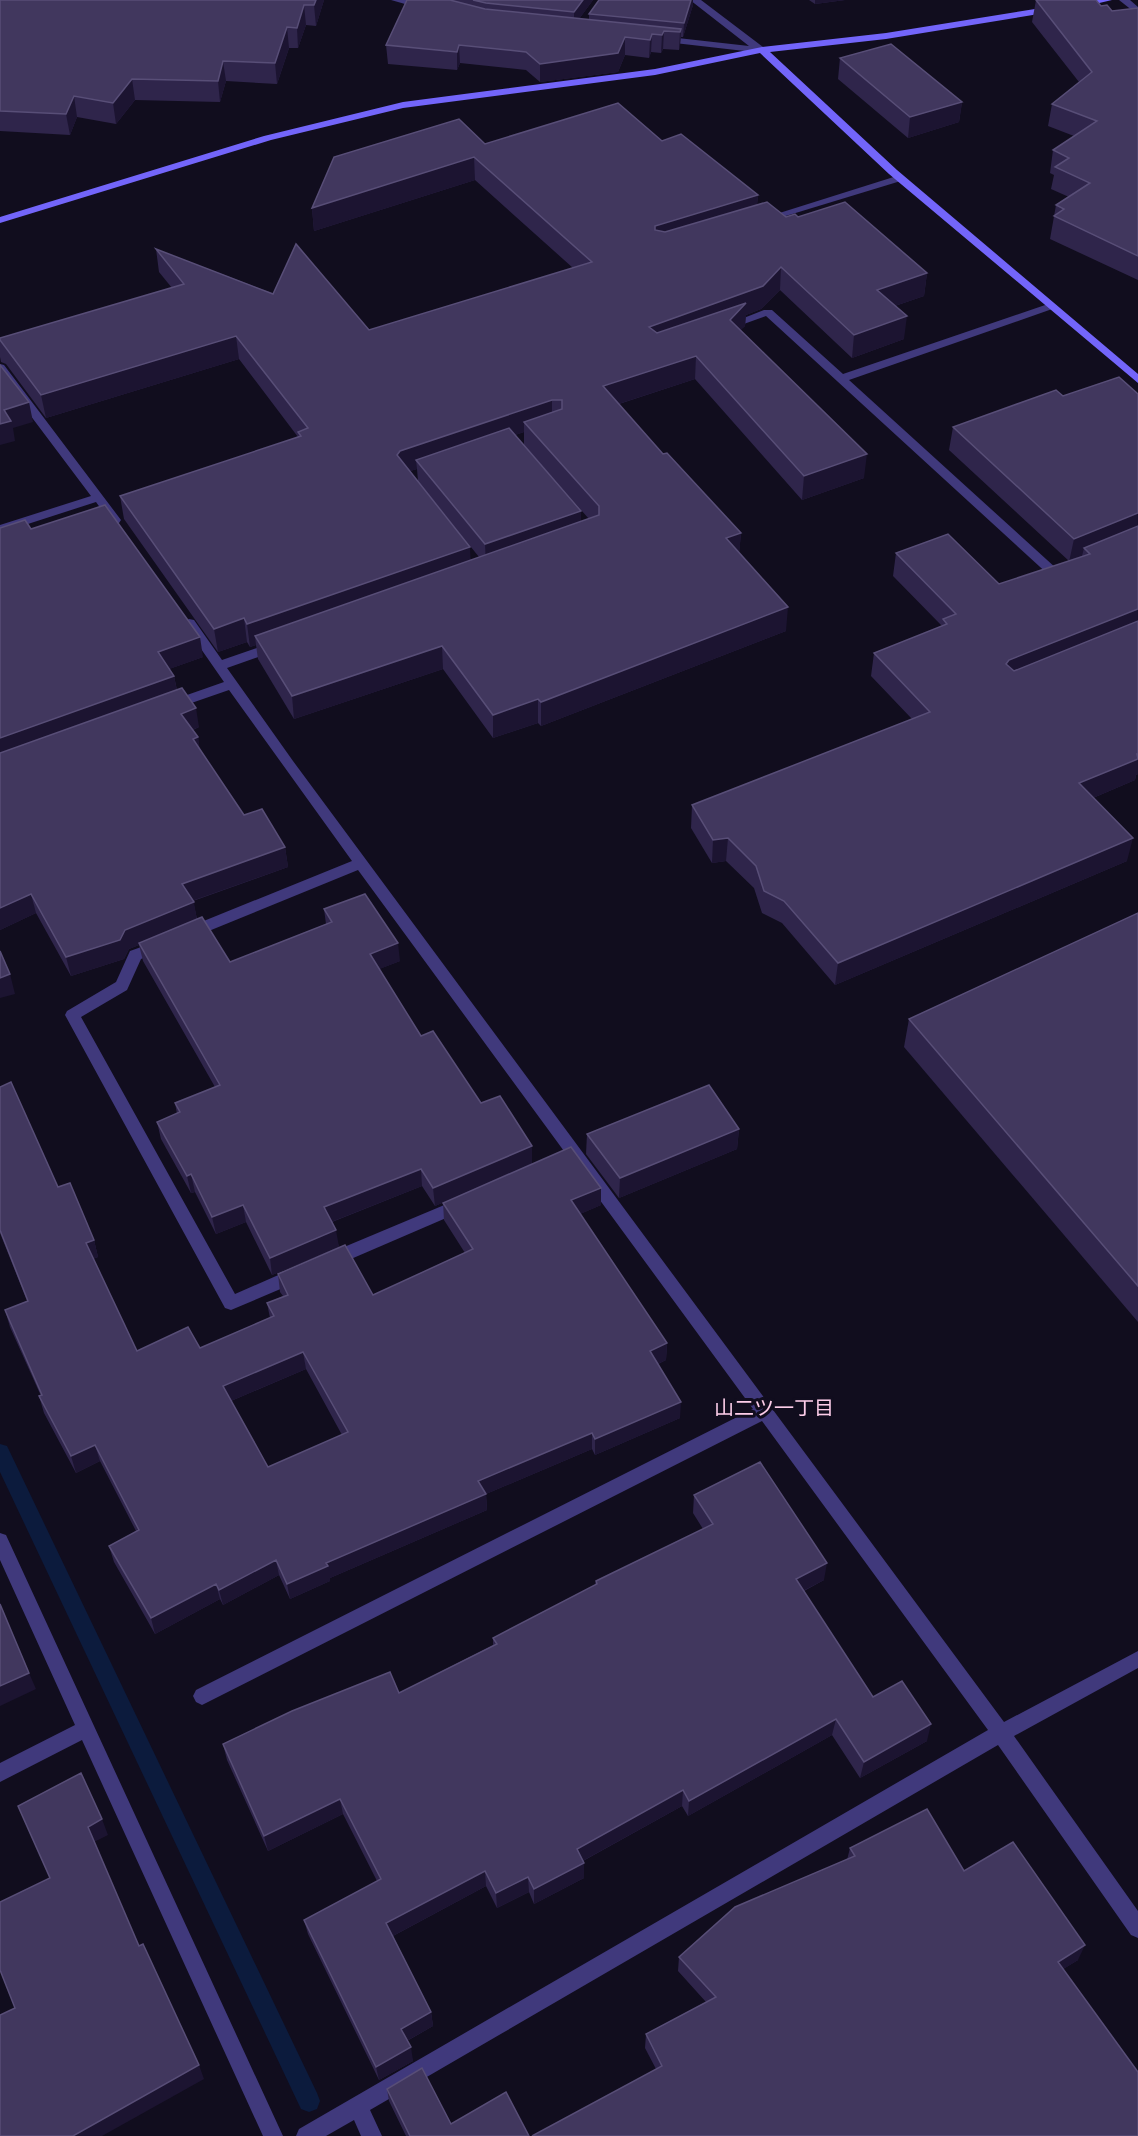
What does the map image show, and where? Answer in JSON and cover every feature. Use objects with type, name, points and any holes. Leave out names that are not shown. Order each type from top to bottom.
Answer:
[{"type":"street","points":[[396,0],[441,11]]},
{"type":"street","points":[[695,0],[762,50],[900,178],[1137,378]]},
{"type":"street","points":[[0,220],[268,138],[403,105],[655,72],[762,50],[886,36],[1107,0]]},
{"type":"street","points":[[1124,0],[1138,12]]},
{"type":"street","points":[[648,38],[762,50]]},
{"type":"street","points":[[751,223],[900,178]]},
{"type":"street","points":[[840,379],[1051,306]]},
{"type":"street","points":[[712,332],[768,312],[1055,574],[1076,566]]},
{"type":"street","points":[[0,367],[125,534]]},
{"type":"street","points":[[0,529],[99,498]]},
{"type":"street","points":[[177,607],[571,1156],[765,1411],[1001,1733],[1138,1928]]},
{"type":"street","points":[[219,666],[285,643]]},
{"type":"street","points":[[154,712],[231,684]]},
{"type":"street","points":[[361,862],[135,955],[123,986],[72,1015],[231,1303],[479,1196]]},
{"type":"street","points":[[202,1696],[765,1411]]},
{"type":"street","points":[[0,1541],[273,2136]]},
{"type":"street","points":[[306,2136],[1001,1733],[1138,1659]]},
{"type":"street","points":[[0,1773],[86,1729]]},
{"type":"street","points":[[357,2107],[372,2136]]},
{"type":"building","points":[[0,0],[316,0],[314,5],[304,5],[297,28],[287,27],[275,63],[223,61],[218,81],[132,79],[113,103],[74,96],[66,114],[0,111]]},
{"type":"building","points":[[407,0],[450,0],[485,9],[681,29],[680,32],[664,31],[662,35],[652,34],[650,40],[625,37],[618,53],[540,64],[526,52],[459,45],[457,52],[386,45]]},
{"type":"building","points":[[473,0],[583,0],[574,12]]},
{"type":"building","points":[[599,0],[691,0],[684,23],[589,14]]},
{"type":"building","points":[[1036,0],[1096,0],[1101,6],[1107,5],[1112,11],[1138,8],[1138,256],[1054,216],[1064,209],[1056,205],[1090,183],[1055,167],[1069,158],[1053,150],[1097,121],[1052,104],[1092,72]]},
{"type":"building","points":[[891,44],[962,102],[910,117],[840,58]]},
{"type":"building","points":[[618,103],[662,141],[681,134],[758,195],[655,226],[655,230],[665,232],[767,202],[786,217],[795,214],[798,217],[845,202],[927,273],[877,290],[907,316],[854,335],[781,267],[763,286],[649,327],[657,333],[746,303],[730,320],[867,454],[804,476],[696,356],[603,386],[663,454],[667,453],[741,533],[726,538],[788,607],[541,702],[538,699],[493,715],[442,646],[292,696],[255,636],[599,515],[599,506],[524,422],[562,409],[562,400],[552,400],[400,451],[397,455],[470,547],[247,624],[244,618],[214,629],[120,496],[301,436],[298,432],[308,428],[236,336],[41,395],[0,338],[184,284],[156,249],[273,294],[296,244],[369,330],[592,262],[474,157],[312,208],[334,157],[459,119],[485,144]]},
{"type":"building","points":[[0,365],[29,402],[4,410],[11,421],[0,424]]},
{"type":"building","points":[[1119,377],[1138,394],[1138,513],[1074,539],[953,427],[1056,390],[1063,396]]},
{"type":"building","points":[[509,428],[581,511],[485,544],[416,460]]},
{"type":"building","points":[[105,505],[200,637],[158,652],[174,676],[0,738],[0,528],[25,520],[31,529]]},
{"type":"building","points":[[1138,526],[1138,609],[1009,660],[1006,664],[1014,671],[1138,621],[1138,759],[1079,783],[1133,838],[838,963],[784,901],[764,891],[756,866],[728,838],[713,840],[692,805],[930,712],[874,653],[947,624],[943,619],[956,614],[896,553],[948,534],[999,584],[1090,554],[1084,548]]},
{"type":"building","points":[[182,688],[196,708],[181,714],[198,737],[193,739],[244,815],[262,809],[285,847],[182,884],[194,902],[125,930],[120,940],[66,957],[31,894],[0,908],[0,753]]},
{"type":"building","points":[[365,894],[398,943],[370,954],[421,1036],[433,1031],[481,1103],[500,1096],[532,1146],[433,1188],[421,1169],[324,1207],[336,1230],[270,1258],[243,1205],[212,1217],[191,1174],[187,1176],[157,1122],[180,1112],[175,1103],[220,1085],[139,943],[202,917],[230,962],[332,922],[324,909]]},
{"type":"building","points":[[1138,913],[1138,1286],[909,1019]]},
{"type":"building","points":[[0,951],[10,974],[0,978]]},
{"type":"building","points":[[11,1082],[58,1187],[70,1183],[94,1240],[86,1243],[137,1351],[188,1327],[200,1348],[274,1316],[267,1303],[288,1295],[278,1274],[345,1245],[373,1295],[473,1249],[443,1203],[571,1147],[601,1188],[571,1200],[667,1343],[650,1351],[681,1402],[595,1439],[592,1433],[478,1481],[486,1494],[326,1563],[328,1566],[287,1584],[276,1560],[219,1590],[216,1584],[151,1618],[109,1546],[139,1530],[95,1445],[71,1456],[39,1396],[42,1395],[5,1310],[28,1301],[0,1230],[0,1087]],"holes":[[[303,1352],[348,1432],[268,1467],[223,1386]]]},
{"type":"building","points":[[709,1085],[739,1129],[620,1178],[587,1134]]},
{"type":"building","points":[[760,1462],[827,1563],[796,1579],[873,1697],[902,1681],[931,1724],[864,1762],[836,1719],[689,1801],[683,1790],[577,1849],[584,1863],[534,1889],[528,1877],[496,1893],[485,1871],[386,1923],[431,2012],[401,2029],[411,2047],[376,2067],[304,1920],[381,1879],[340,1799],[264,1836],[223,1744],[292,1711],[390,1672],[399,1693],[497,1644],[493,1638],[597,1584],[596,1581],[713,1524],[694,1495]]},
{"type":"building","points":[[0,1604],[29,1673],[0,1686]]},
{"type":"building","points":[[81,1773],[102,1819],[88,1827],[139,1946],[143,1944],[199,2065],[73,2136],[0,2136],[0,2015],[15,2008],[0,1970],[0,1902],[50,1878],[18,1806]]},
{"type":"building","points":[[927,1809],[964,1871],[1013,1842],[1085,1945],[1058,1962],[1138,2072],[1138,2136],[532,2136],[662,2066],[646,2034],[716,1997],[679,1957],[735,1907],[855,1856],[850,1848]]},
{"type":"building","points":[[422,2068],[451,2124],[506,2092],[529,2136],[410,2136],[387,2089]]},
{"type":"waterway","points":[[0,1452],[309,2101]]},
{"type":"district","name":"山二ツ一丁目","points":[[774,1408]]}]
